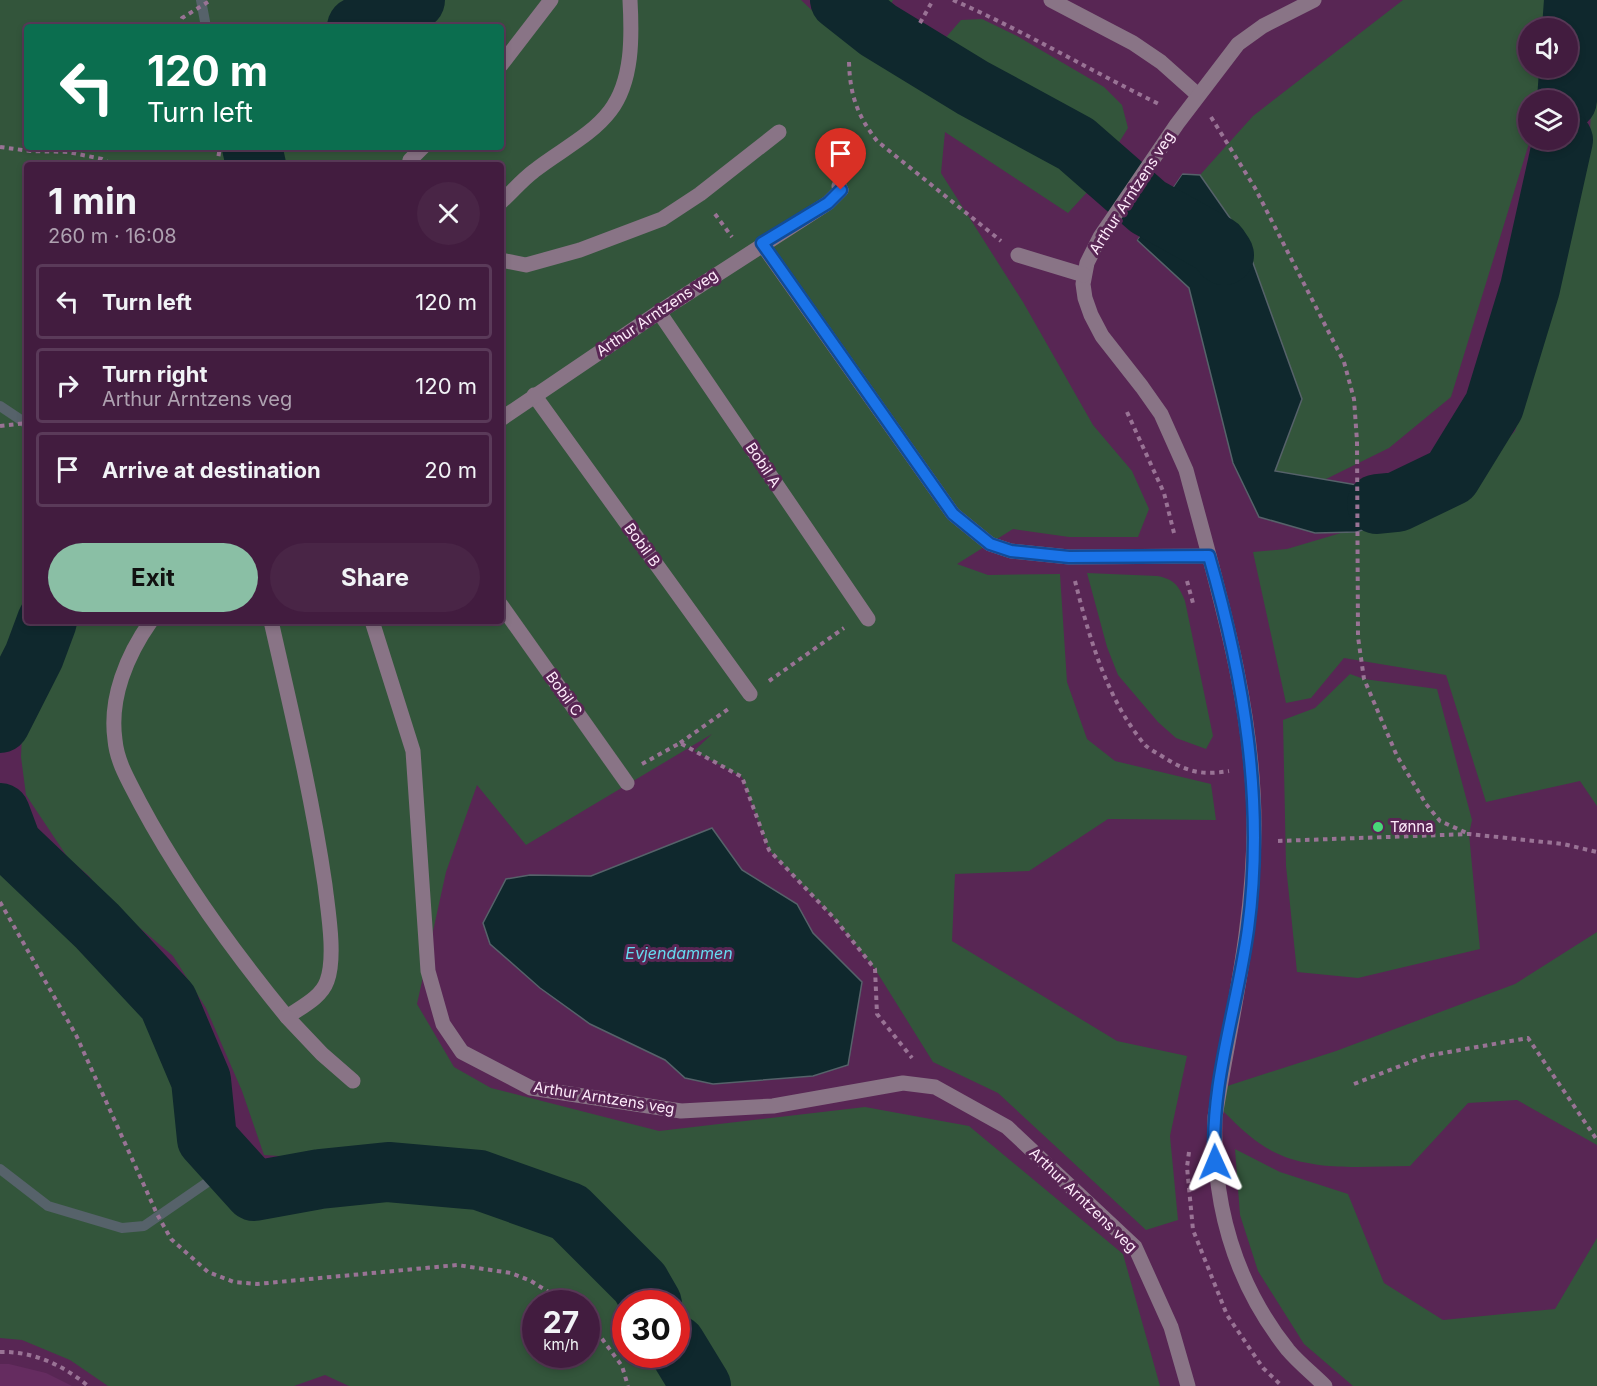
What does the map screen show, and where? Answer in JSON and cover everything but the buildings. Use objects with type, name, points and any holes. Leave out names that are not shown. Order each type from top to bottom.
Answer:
[{"type":"street","points":[[504,61],[551,0]]},
{"type":"street","points":[[504,199],[533,171],[592,129],[610,110],[626,80],[632,29],[630,0]]},
{"type":"street","points":[[1051,0],[1133,43],[1161,62],[1198,95]]},
{"type":"street","name":"Arthur Arntzens veg","points":[[1314,0],[1263,26],[1238,44],[1198,95],[1100,237],[1090,256],[1084,275],[1085,298],[1097,326],[1155,405],[1186,470],[1236,666],[1248,726],[1254,823],[1249,927],[1215,1117],[1216,1178],[1225,1225],[1239,1270],[1262,1312],[1289,1351],[1325,1386]]},
{"type":"street","points":[[504,261],[526,265],[580,250],[662,219],[700,194],[779,132]]},
{"type":"street","points":[[410,162],[420,150]]},
{"type":"street","name":"Arthur Arntzens veg","points":[[504,416],[762,243],[828,203],[841,190],[839,186]]},
{"type":"street","points":[[762,243],[953,514],[990,544],[1011,551],[1069,557],[1209,556]]},
{"type":"street","points":[[1018,255],[1084,275]]},
{"type":"street","name":"Bobil A","points":[[659,312],[868,619]]},
{"type":"street","name":"Bobil B","points":[[534,395],[750,694]]},
{"type":"street","name":"Bobil C","points":[[504,609],[625,779]]},
{"type":"street","points":[[149,624],[137,644],[122,678],[116,699],[114,727],[117,752],[124,772],[174,862],[287,1017],[322,1054],[353,1081]]},
{"type":"street","points":[[272,624],[313,812],[329,918],[330,942],[329,975],[323,988],[318,995],[287,1017]]},
{"type":"street","name":"Arthur Arntzens veg","points":[[373,624],[413,751],[428,971],[443,1024],[462,1052],[531,1088],[681,1111],[773,1106],[903,1083],[935,1087],[1007,1127],[1135,1247],[1172,1327],[1188,1386]]},
{"type":"path","points":[[179,24],[182,18],[212,0]]},
{"type":"path","points":[[920,23],[933,0]]},
{"type":"path","points":[[953,0],[1001,21],[1096,73],[1183,116]]},
{"type":"path","points":[[849,62],[850,86],[853,96],[865,125],[877,141],[1018,255]]},
{"type":"path","points":[[1198,95],[1255,188],[1344,362],[1354,399],[1358,637],[1364,679],[1397,756],[1426,804],[1440,821],[1469,834]]},
{"type":"path","points":[[0,147],[30,152],[68,152],[108,162]]},
{"type":"path","points":[[700,194],[746,255]]},
{"type":"path","points":[[1127,411],[1164,493],[1195,609]]},
{"type":"path","points":[[0,426],[24,423]]},
{"type":"path","points":[[1069,557],[1099,663],[1115,699],[1146,747],[1181,768],[1208,775],[1229,771]]},
{"type":"path","points":[[625,779],[680,743],[742,777],[769,850],[834,918],[875,969],[877,1014],[935,1087]]},
{"type":"path","points":[[1227,760],[1230,782]]},
{"type":"path","points":[[1285,841],[1469,834],[1563,844],[1597,852]]},
{"type":"path","points":[[0,902],[76,1035],[157,1214],[171,1239],[208,1272],[234,1282],[257,1284],[457,1265],[511,1273],[545,1290]]},
{"type":"path","points":[[1354,1084],[1426,1056],[1528,1038],[1597,1140]]},
{"type":"path","points":[[1190,1145],[1187,1167],[1193,1230],[1227,1315],[1263,1368],[1282,1386]]},
{"type":"path","points":[[600,1336],[622,1366],[628,1386]]},
{"type":"path","points":[[0,1352],[17,1351],[29,1354],[62,1368],[88,1386]]},
{"type":"shaded area","points":[[0,1364],[46,1373],[72,1386],[0,1386]]},
{"type":"green space","points":[[0,0],[801,0],[838,35],[916,72],[961,20],[982,19],[1017,36],[1104,87],[1122,105],[1128,128],[1090,189],[1068,213],[945,132],[941,173],[1023,302],[1093,425],[1132,471],[1149,509],[1138,537],[1069,537],[1013,529],[957,564],[988,575],[1060,574],[1067,682],[1087,739],[1115,761],[1211,784],[1216,820],[1108,819],[1029,871],[955,874],[952,941],[1117,1041],[1187,1056],[1170,1136],[1178,1220],[1146,1230],[998,1093],[933,1062],[875,969],[834,918],[769,850],[742,777],[694,751],[712,734],[526,845],[477,785],[446,872],[417,1004],[454,1067],[491,1088],[659,1131],[865,1107],[969,1126],[1123,1254],[1160,1386],[709,1386],[690,1349],[690,1290],[650,1290],[573,1207],[429,1166],[264,1155],[242,1091],[206,1008],[173,956],[107,900],[89,876],[68,858],[26,795],[21,757],[23,712],[39,673],[65,624],[504,624],[504,162],[24,162],[25,624],[0,672]]},
{"type":"green space","points":[[871,0],[893,0],[887,14]]},
{"type":"green space","points":[[1403,0],[1550,0],[1548,18],[1518,18],[1518,78],[1542,78],[1540,90],[1518,90],[1518,150],[1527,150],[1451,397],[1389,448],[1324,480],[1275,471],[1200,175],[1253,116]]},
{"type":"green space","points":[[1597,11],[1597,806],[1580,781],[1486,802],[1446,675],[1344,658],[1311,698],[1286,703],[1253,552],[1287,549],[1398,516],[1461,492],[1515,431],[1552,295],[1590,130]]},
{"type":"green space","points":[[1087,573],[1157,576],[1172,581],[1178,587],[1185,601],[1213,736],[1206,749],[1176,738],[1158,722],[1118,675],[1107,647]]},
{"type":"green space","name":"Tønna","points":[[1350,674],[1364,679],[1437,689],[1472,820],[1469,834],[1480,949],[1358,978],[1297,972],[1286,866],[1283,720],[1315,708]]},
{"type":"green space","points":[[0,822],[10,847],[166,1005],[200,1081],[205,1142],[252,1197],[321,1184],[385,1177],[477,1189],[563,1215],[636,1290],[612,1290],[612,1368],[684,1368],[695,1386],[349,1386],[325,1375],[294,1386],[108,1386],[70,1360],[22,1340],[0,1338]]},
{"type":"green space","points":[[1597,932],[1597,1145],[1517,1100],[1468,1103],[1410,1166],[1332,1166],[1294,1160],[1276,1153],[1249,1136],[1221,1109],[1218,1089],[1336,1051],[1515,984]]},
{"type":"green space","points":[[1235,1149],[1280,1172],[1348,1194],[1384,1283],[1443,1320],[1555,1309],[1597,1238],[1597,1386],[1353,1386],[1304,1344],[1258,1271],[1240,1215]]},
{"type":"water","points":[[1182,174],[1200,175],[1244,238],[1302,399],[1275,471],[1357,485],[1436,458],[1494,406],[1451,476],[1398,516],[1357,532],[1315,533],[1259,517],[1233,463],[1189,288],[1137,240]]},
{"type":"water","name":"Evjendammen","points":[[712,828],[742,870],[797,904],[813,933],[862,982],[848,1065],[813,1076],[713,1084],[685,1078],[665,1060],[590,1024],[540,988],[490,944],[483,923],[506,879],[530,875],[591,876]]},
{"type":"pier","points":[[1184,171],[1136,242],[1135,238],[1180,172]]},
{"type":"waterway","points":[[201,0],[205,24]]},
{"type":"waterway","points":[[363,24],[415,0]]},
{"type":"waterway","points":[[840,0],[878,30],[973,88],[1076,144],[1148,207],[1218,246],[1224,255]]},
{"type":"waterway","points":[[1568,90],[1574,0]]},
{"type":"waterway","points":[[253,150],[255,162]]},
{"type":"waterway","points":[[1377,504],[1397,502],[1451,476],[1494,406],[1530,288],[1561,150]]},
{"type":"waterway","points":[[0,406],[24,422]]},
{"type":"waterway","points":[[0,723],[34,656],[46,624]]},
{"type":"waterway","points":[[0,813],[12,845],[97,926],[168,1002],[201,1080],[207,1139],[254,1191],[320,1179],[388,1172],[479,1180],[569,1212],[640,1283],[644,1290]]},
{"type":"waterway","points":[[0,1169],[48,1206],[122,1228],[144,1226],[231,1166]]},
{"type":"waterway","points":[[690,1368],[701,1386]]},
{"type":"place","name":"Tønna","points":[[1378,827]]},
{"type":"route","points":[[841,190],[828,203],[762,243],[953,514],[990,544],[1011,551],[1069,557],[1209,556],[1248,726],[1254,823],[1249,927],[1215,1117],[1215,1162]]}]
